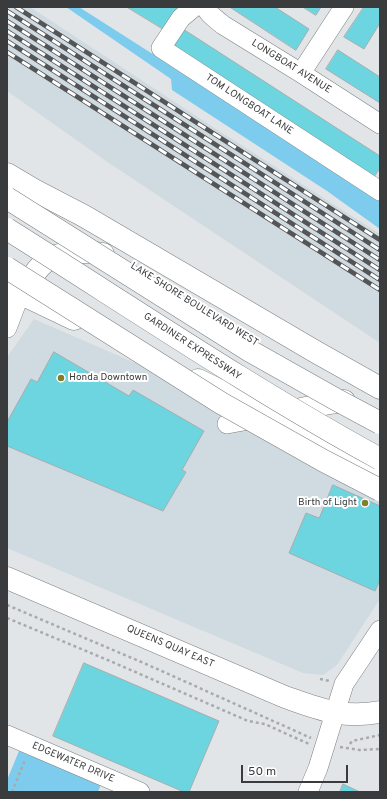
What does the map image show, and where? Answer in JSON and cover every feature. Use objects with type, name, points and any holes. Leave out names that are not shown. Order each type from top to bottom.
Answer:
[{"type":"main road","points":[[7,174],[84,216],[380,388]]},
{"type":"main road","name":"LAKE SHORE BOULEVARD WEST","points":[[7,187],[260,346],[380,425]]},
{"type":"main road","points":[[7,198],[250,351],[380,425]]},
{"type":"main road","name":"GARDINER EXPRESSWAY","points":[[7,228],[234,374],[330,432],[380,459]]},
{"type":"main road","points":[[118,257],[93,252],[76,252],[58,255],[46,261],[14,291],[273,416],[380,474]]},
{"type":"main road","points":[[7,268],[221,403],[324,461],[380,490]]},
{"type":"main road","points":[[273,416],[329,403],[344,402]]},
{"type":"main road","name":"QUEENS QUAY EAST","points":[[7,578],[285,697],[335,713],[354,715],[380,712]]},
{"type":"street","name":"TOM LONGBOAT LANE","points":[[194,7],[181,18],[161,48],[378,186]]},
{"type":"street","name":"LONGBOAT AVENUE","points":[[205,7],[207,12],[223,24],[380,124]]},
{"type":"street","points":[[302,73],[344,7]]},
{"type":"street","points":[[7,328],[14,291]]},
{"type":"street","points":[[227,424],[273,416]]},
{"type":"street","points":[[308,792],[318,768],[344,684],[380,630]]},
{"type":"street","name":"EDGEWATER DRIVE","points":[[7,735],[31,745],[107,785],[140,792]]},
{"type":"path","points":[[7,605],[146,664],[316,740]]},
{"type":"path","points":[[7,618],[248,721],[266,724],[313,746]]},
{"type":"path","points":[[350,744],[352,741],[380,735]]},
{"type":"path","points":[[12,792],[31,745]]},
{"type":"path","points":[[340,747],[360,750],[380,749]]},
{"type":"shaded area","points":[[7,7],[30,7],[380,234],[380,343],[106,161],[7,91]]},
{"type":"shaded area","points":[[66,7],[79,7],[380,199],[380,229],[327,191],[172,90],[171,79]]},
{"type":"shaded area","points":[[34,319],[149,369],[380,499],[380,599],[337,665],[323,675],[303,673],[7,548],[7,357]]},
{"type":"shaded area","points":[[19,751],[101,784],[98,792],[7,792],[7,780]]},
{"type":"building","points":[[127,7],[179,7],[165,30]]},
{"type":"building","points":[[230,7],[275,7],[309,29],[296,50]]},
{"type":"building","points":[[303,7],[321,7],[316,15]]},
{"type":"building","points":[[364,7],[380,7],[380,23],[364,49],[344,37]]},
{"type":"building","points":[[183,29],[380,156],[380,168],[374,177],[172,47]]},
{"type":"building","points":[[338,50],[380,77],[380,103],[326,69]]},
{"type":"building","points":[[54,352],[129,396],[133,390],[204,431],[182,470],[186,472],[163,511],[7,446],[7,422],[31,379],[37,382]]},
{"type":"building","points":[[333,485],[380,506],[380,580],[375,591],[289,553],[306,513],[319,518]]},
{"type":"building","points":[[84,663],[219,721],[189,792],[184,792],[53,736]]},
{"type":"building","points":[[343,784],[360,792],[340,792]]},
{"type":"railway","points":[[16,7],[380,240]]},
{"type":"railway","points":[[7,11],[380,250]]},
{"type":"railway","points":[[7,21],[380,260]]},
{"type":"railway","points":[[7,31],[380,270]]},
{"type":"railway","points":[[7,41],[380,280]]},
{"type":"railway","points":[[7,52],[380,290]]},
{"type":"place","name":"Honda Downtown","points":[[61,378]]},
{"type":"place","name":"Birth of Light","points":[[365,503]]}]
